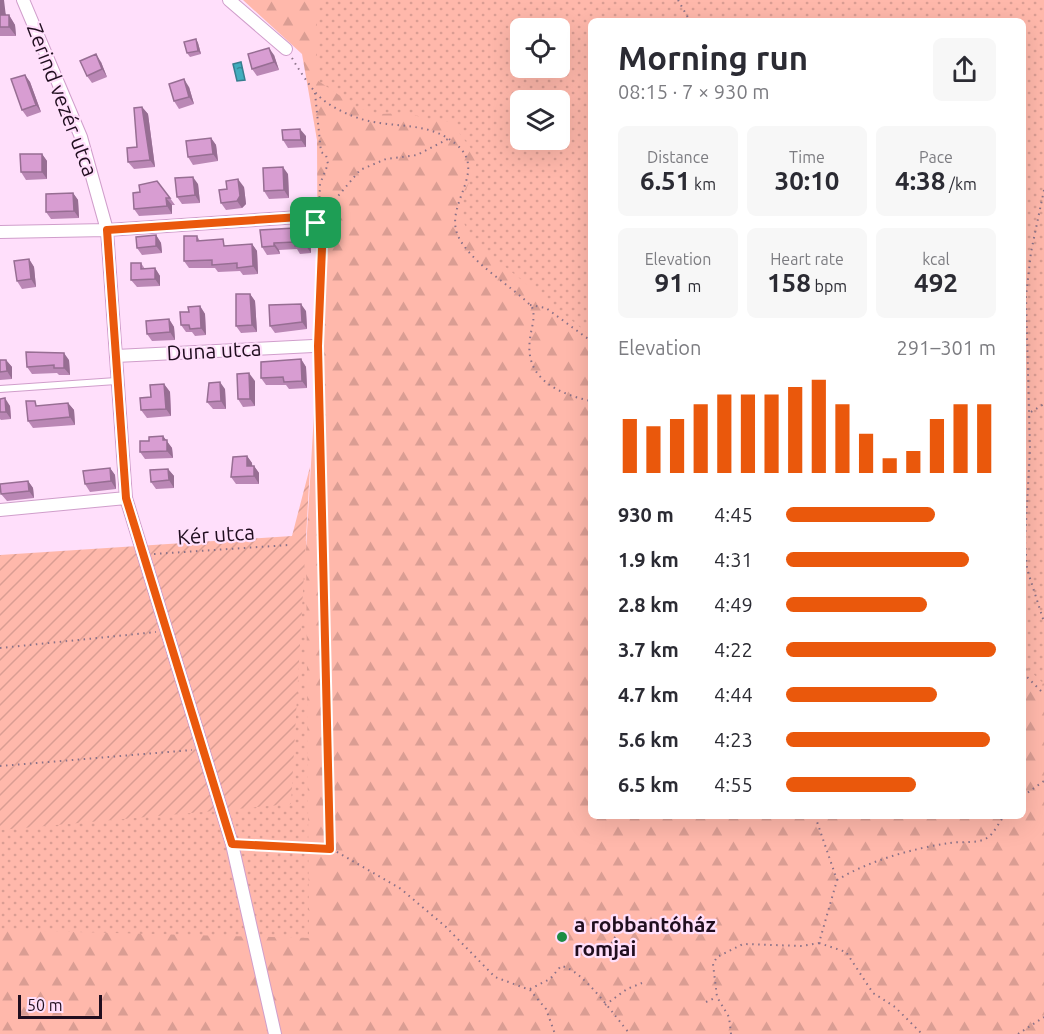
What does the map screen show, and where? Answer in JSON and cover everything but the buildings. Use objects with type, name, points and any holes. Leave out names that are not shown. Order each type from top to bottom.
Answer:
[{"type":"street","name":"Zerind vezér utca","points":[[23,0],[81,137],[107,230],[126,498],[146,554],[201,749],[232,844],[275,1034]]},
{"type":"street","points":[[229,0],[286,49]]},
{"type":"street","points":[[0,232],[107,230],[300,217],[316,223]]},
{"type":"street","name":"Duna utca","points":[[116,356],[315,346]]},
{"type":"street","points":[[0,510],[126,498]]},
{"type":"lane","points":[[0,389],[116,381]]},
{"type":"path","points":[[678,0],[688,18]]},
{"type":"path","points":[[286,49],[314,91],[338,108],[369,121],[421,127],[448,139],[462,150],[469,166],[468,180],[456,210],[458,235],[476,258],[530,305],[534,316],[529,353],[535,372],[560,392],[588,400]]},
{"type":"path","points":[[314,91],[321,152],[326,155],[328,164],[320,184],[320,206],[316,223],[322,248],[315,346],[330,849]]},
{"type":"path","points":[[316,223],[360,170],[386,159],[417,155],[448,139]]},
{"type":"path","points":[[1044,190],[1027,275],[1026,328],[1030,412],[1027,569],[1044,622]]},
{"type":"path","points":[[530,305],[546,308],[588,339]]},
{"type":"path","points":[[1030,412],[1044,404]]},
{"type":"path","name":"Kér utca","points":[[146,554],[289,545]]},
{"type":"path","points":[[0,648],[168,631]]},
{"type":"path","points":[[1026,677],[1044,694]]},
{"type":"path","points":[[0,766],[201,749]]},
{"type":"path","points":[[1026,794],[1044,781]]},
{"type":"path","points":[[816,819],[837,880],[819,943]]},
{"type":"path","points":[[837,880],[856,868],[886,858],[950,843],[972,842],[987,838],[1002,819]]},
{"type":"path","points":[[232,844],[330,849],[401,890],[446,927],[495,977],[530,990],[546,1009],[555,1034]]},
{"type":"path","points":[[596,950],[611,944],[619,930]]},
{"type":"path","points":[[731,1034],[729,1017],[717,997],[713,964],[717,957],[731,947],[756,942],[802,946],[819,943],[846,952],[873,993],[895,1007],[922,1034]]},
{"type":"path","points":[[530,990],[550,979],[561,966],[568,967],[584,980],[630,1034]]},
{"type":"path","points":[[605,1005],[642,983]]},
{"type":"path","points":[[706,1002],[717,997]]},
{"type":"path","points":[[1018,1034],[1044,1017]]},
{"type":"green space","points":[[243,0],[1044,0],[1044,1034],[0,1034],[0,830],[291,803],[318,346],[317,140],[302,54]]},
{"type":"green space","points":[[317,0],[1044,0],[1044,684],[1026,667],[1026,18],[588,18],[588,334],[477,244],[468,231],[461,210],[462,201],[478,158],[451,122],[428,120],[409,113],[379,114],[358,108],[317,80]]},
{"type":"green space","points":[[310,467],[291,804],[0,830],[0,555],[292,536]]},
{"type":"green space","points":[[306,541],[309,938],[0,930],[0,556]]},
{"type":"water","points":[[241,62],[245,80],[237,81],[233,64]]},
{"type":"place","name":"a robbantóház romjai","points":[[562,937]]},
{"type":"route","points":[[300,217],[316,223],[322,248],[318,346],[330,849],[232,844],[201,749],[146,554],[126,498],[107,230],[300,217]]}]
